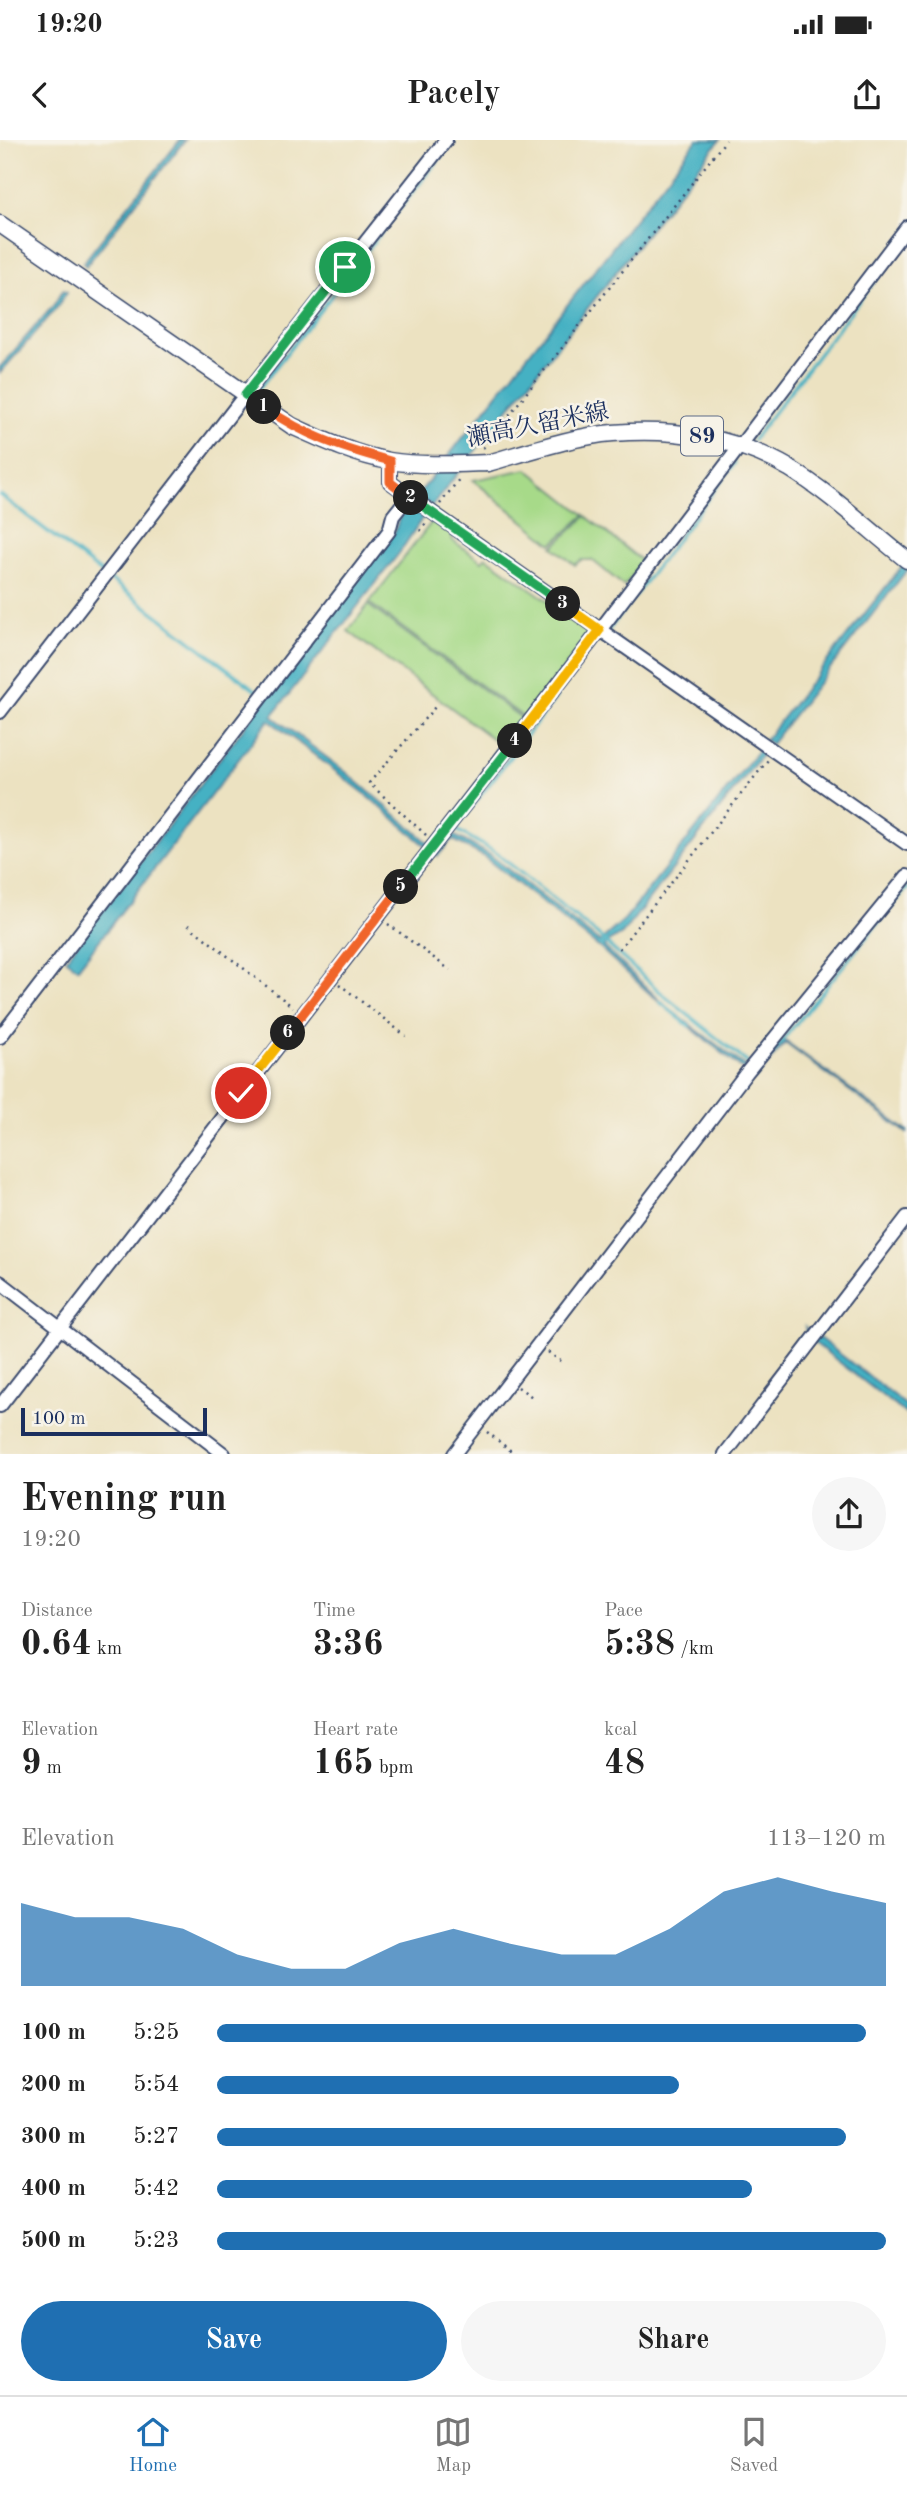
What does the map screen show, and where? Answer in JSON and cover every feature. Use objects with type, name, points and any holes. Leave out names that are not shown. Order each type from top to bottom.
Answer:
[{"type":"main road","name":"瀬高久留米線","points":[[0,224],[245,395],[292,426],[336,446],[390,461],[488,463],[611,433],[664,431],[707,437],[740,446],[786,466],[818,487],[905,558]]},
{"type":"street","points":[[0,712],[446,140]]},
{"type":"street","points":[[0,1406],[600,630],[907,227]]},
{"type":"street","points":[[390,461],[390,482],[907,844]]},
{"type":"street","points":[[0,1037],[389,531],[393,516],[409,496]]},
{"type":"street","points":[[454,1454],[747,1072],[907,876]]},
{"type":"street","points":[[725,1454],[907,1217]]},
{"type":"street","points":[[0,1282],[221,1453]]},
{"type":"path","points":[[419,531],[726,140]]},
{"type":"path","points":[[435,707],[369,783],[435,843]]},
{"type":"path","points":[[619,949],[767,747]]},
{"type":"path","points":[[378,916],[450,970]]},
{"type":"path","points":[[188,925],[302,1015]]},
{"type":"path","points":[[331,977],[406,1036]]},
{"type":"path","points":[[537,1345],[562,1362]]},
{"type":"path","points":[[509,1381],[535,1399]]},
{"type":"path","points":[[476,1424],[515,1454]]},
{"type":"green space","points":[[527,469],[585,515],[552,544],[473,480]]},
{"type":"green space","points":[[586,516],[643,562],[624,586],[592,560],[581,560],[575,565],[553,547]]},
{"type":"green space","points":[[434,519],[451,533],[453,541],[482,561],[486,557],[592,632],[526,719],[369,603]]},
{"type":"green space","points":[[368,605],[524,720],[504,747],[348,631]]},
{"type":"water","points":[[180,140],[185,140],[86,266],[83,263]]},
{"type":"water","points":[[697,140],[720,140],[432,506],[417,496]]},
{"type":"water","points":[[63,290],[67,292],[56,309],[0,373],[0,367],[53,306]]},
{"type":"water","points":[[410,505],[425,514],[400,552],[272,716],[347,773],[436,849],[450,833],[490,855],[599,942],[624,920],[760,748],[764,752],[622,934],[604,947],[668,1008],[754,1073],[756,1074],[784,1040],[907,1133],[785,1043],[755,1079],[660,1003],[601,949],[483,856],[452,839],[438,856],[364,793],[269,720],[78,968],[66,959],[395,531],[399,519]]},
{"type":"water","points":[[907,560],[907,570],[771,744],[765,740]]},
{"type":"water","points":[[805,1327],[907,1406],[907,1415],[807,1337]]},
{"type":"waterway","points":[[260,387],[454,140]]},
{"type":"waterway","points":[[753,440],[907,238]]},
{"type":"waterway","points":[[608,631],[735,463]]},
{"type":"waterway","points":[[0,495],[259,693]]},
{"type":"waterway","points":[[556,697],[455,829],[495,852],[603,939]]},
{"type":"waterway","points":[[755,1068],[758,1070],[907,888]]},
{"type":"waterway","points":[[606,943],[667,998],[748,1063]]},
{"type":"waterway","points":[[660,1002],[689,1026]]},
{"type":"route","points":[[241,1093],[600,630],[390,482],[390,461],[336,446],[292,426],[245,395],[345,267]]}]
